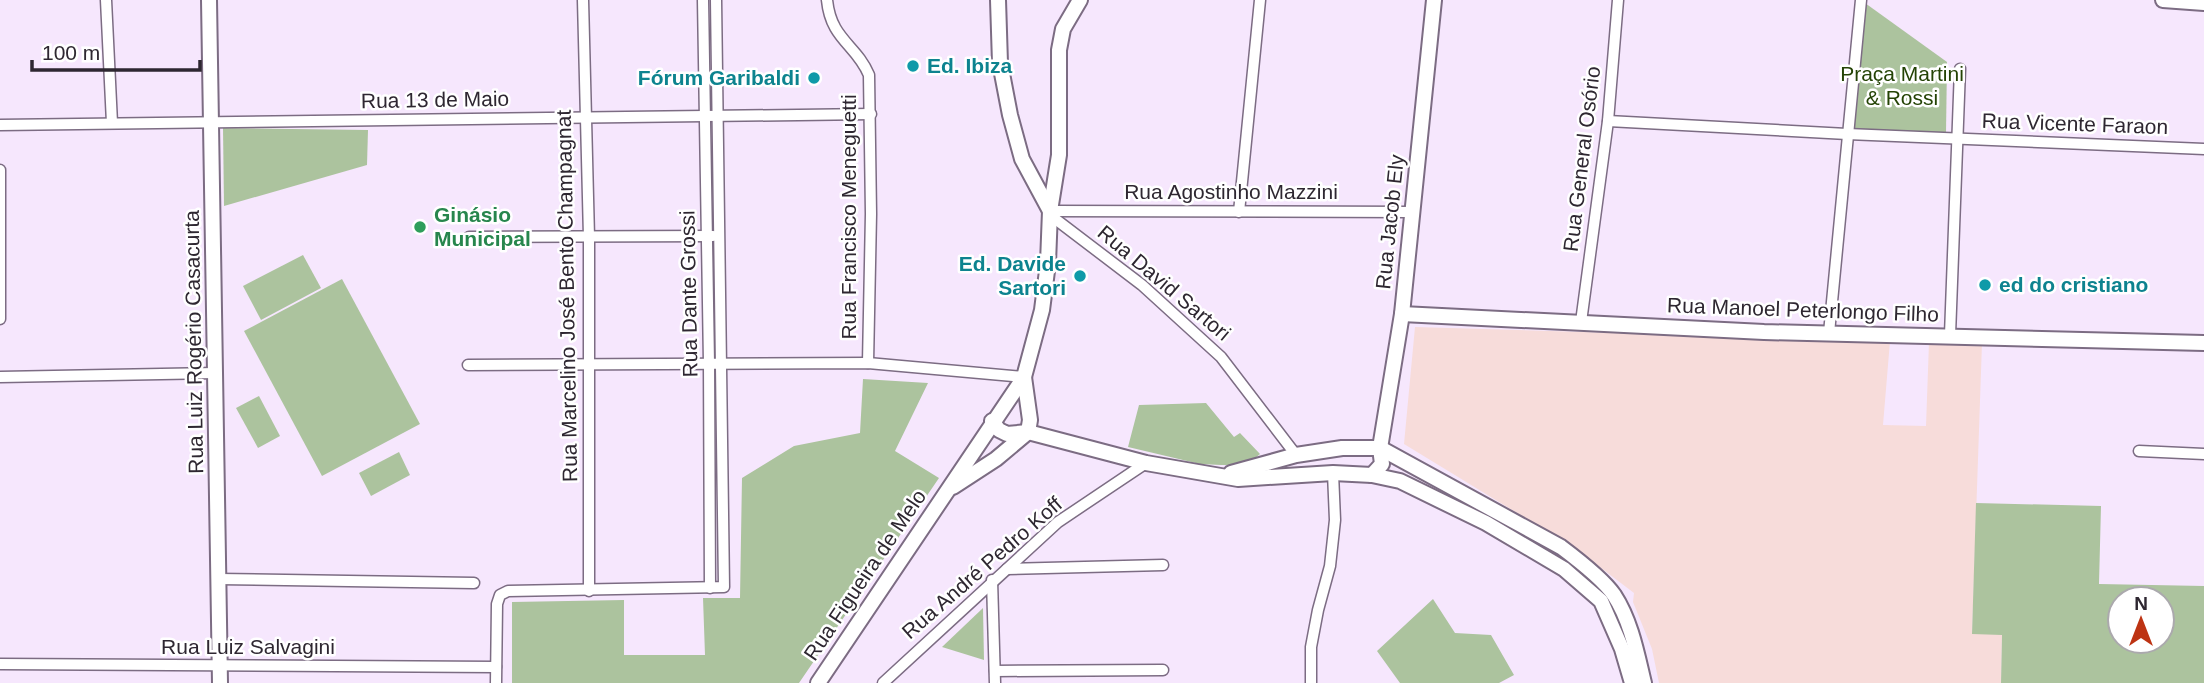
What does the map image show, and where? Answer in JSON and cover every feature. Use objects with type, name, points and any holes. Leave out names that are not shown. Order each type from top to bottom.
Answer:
[{"type":"main road","name":"Rua Luiz Rogério Casacurta","points":[[209,0],[220,683]]},
{"type":"main road","points":[[998,0],[1000,63],[1010,115],[1022,159],[1050,213]]},
{"type":"main road","points":[[1028,432],[1030,420],[1024,377],[1042,310],[1048,263],[1050,213],[1059,155],[1059,50],[1063,29],[1080,0]]},
{"type":"main road","name":"Rua Jacob Ely","points":[[1372,475],[1382,464],[1380,448],[1402,314],[1434,0]]},
{"type":"main road","points":[[2163,0],[2204,3]]},
{"type":"main road","name":"Rua Manoel Peterlongo Filho","points":[[1402,314],[1829,333],[2204,343]]},
{"type":"main road","name":"Rua Figueira de Melo","points":[[818,683],[1024,377]]},
{"type":"main road","points":[[1028,432],[1023,417],[1010,411],[996,416],[999,430],[1007,434],[1028,432],[1146,463],[1222,476],[1246,479],[1333,474],[1372,475],[1400,481],[1486,523],[1564,569],[1601,601],[1622,649],[1632,683]]},
{"type":"main road","name":"Rua Figueira de Melo","points":[[947,491],[996,459],[1028,432]]},
{"type":"main road","points":[[1333,474],[1330,458],[1342,448]]},
{"type":"main road","points":[[1222,476],[1296,455],[1342,448],[1380,448],[1561,547],[1578,560],[1614,594],[1634,640],[1644,683]]},
{"type":"street","points":[[106,0],[112,123]]},
{"type":"street","name":"Rua Marcelino José Bento Champagnat","points":[[583,0],[589,237],[589,591]]},
{"type":"street","name":"Rua Dante Grossi","points":[[703,0],[709,363],[709,588],[722,588],[725,584],[716,0]]},
{"type":"street","name":"Rua Francisco Meneguetti","points":[[827,0],[830,20],[836,31],[866,66],[869,75],[871,114],[867,363]]},
{"type":"street","points":[[1239,212],[1260,0]]},
{"type":"street","name":"Rua General Osório","points":[[1581,322],[1608,121],[1618,0]]},
{"type":"street","points":[[1829,333],[1860,0]]},
{"type":"street","points":[[704,40],[717,39]]},
{"type":"street","points":[[1950,335],[1960,69]]},
{"type":"street","name":"Rua 13 de Maio","points":[[0,125],[871,114]]},
{"type":"street","name":"Rua Vicente Faraon","points":[[1608,121],[2204,149]]},
{"type":"street","points":[[0,170],[0,319]]},
{"type":"street","name":"Rua Agostinho Mazzini","points":[[1050,213],[1412,212]]},
{"type":"street","name":"Rua David Sartori","points":[[1050,213],[1142,285],[1221,357],[1296,455]]},
{"type":"street","points":[[469,237],[721,236]]},
{"type":"street","points":[[468,365],[867,363],[1024,377]]},
{"type":"street","points":[[0,377],[215,373]]},
{"type":"street","points":[[2139,451],[2204,454]]},
{"type":"street","name":"Rua André Pedro Koff","points":[[883,683],[1058,522],[1146,463]]},
{"type":"street","points":[[1311,683],[1311,647],[1330,566],[1335,520],[1333,474]]},
{"type":"street","points":[[1007,569],[1163,565]]},
{"type":"street","points":[[218,579],[474,583]]},
{"type":"street","points":[[992,580],[995,683]]},
{"type":"street","points":[[496,683],[497,604],[500,595],[508,591],[709,588]]},
{"type":"street","name":"Rua Luiz Salvagini","points":[[0,664],[496,667]]},
{"type":"street","points":[[995,671],[1163,670]]},
{"type":"shaded area","points":[[1415,327],[1890,341],[1883,425],[1926,426],[1929,342],[1982,343],[1972,633],[2002,634],[2001,683],[1659,683],[1652,649],[1633,602],[1634,593],[1576,549],[1404,444]]},
{"type":"green space","name":"Praça Martini & Rossi","points":[[1865,3],[1947,62],[1946,133],[1853,129]]},
{"type":"green space","points":[[223,128],[368,130],[367,165],[224,206]]},
{"type":"green space","points":[[303,255],[321,288],[261,320],[243,286]]},
{"type":"green space","points":[[342,279],[420,424],[322,476],[244,331]]},
{"type":"green space","points":[[863,379],[928,383],[895,451],[939,478],[799,683],[512,683],[512,602],[624,600],[624,655],[705,655],[703,598],[740,598],[742,478],[794,446],[860,433]]},
{"type":"green space","points":[[259,396],[280,436],[258,448],[236,408]]},
{"type":"green space","points":[[1206,403],[1234,437],[1240,433],[1260,454],[1247,465],[1200,464],[1128,447],[1139,405]]},
{"type":"green space","points":[[399,452],[410,475],[371,496],[359,473]]},
{"type":"green space","points":[[1976,503],[2101,506],[2099,584],[2152,585],[2106,585],[2106,655],[2176,655],[2176,585],[2204,586],[2204,683],[2001,683],[2002,635],[1972,634]]},
{"type":"green space","points":[[1433,599],[1455,633],[1491,635],[1514,675],[1499,683],[1400,683],[1377,651]]},
{"type":"green space","points":[[983,608],[984,660],[942,647]]},
{"type":"place","name":"Ed. Ibiza","points":[[913,66]]},
{"type":"place","name":"Fórum Garibaldi","points":[[814,78]]},
{"type":"place","name":"Ginásio Municipal","points":[[420,227]]},
{"type":"place","name":"Ed. Davide Sartori","points":[[1080,276]]},
{"type":"place","name":"ed do cristiano","points":[[1985,285]]}]
